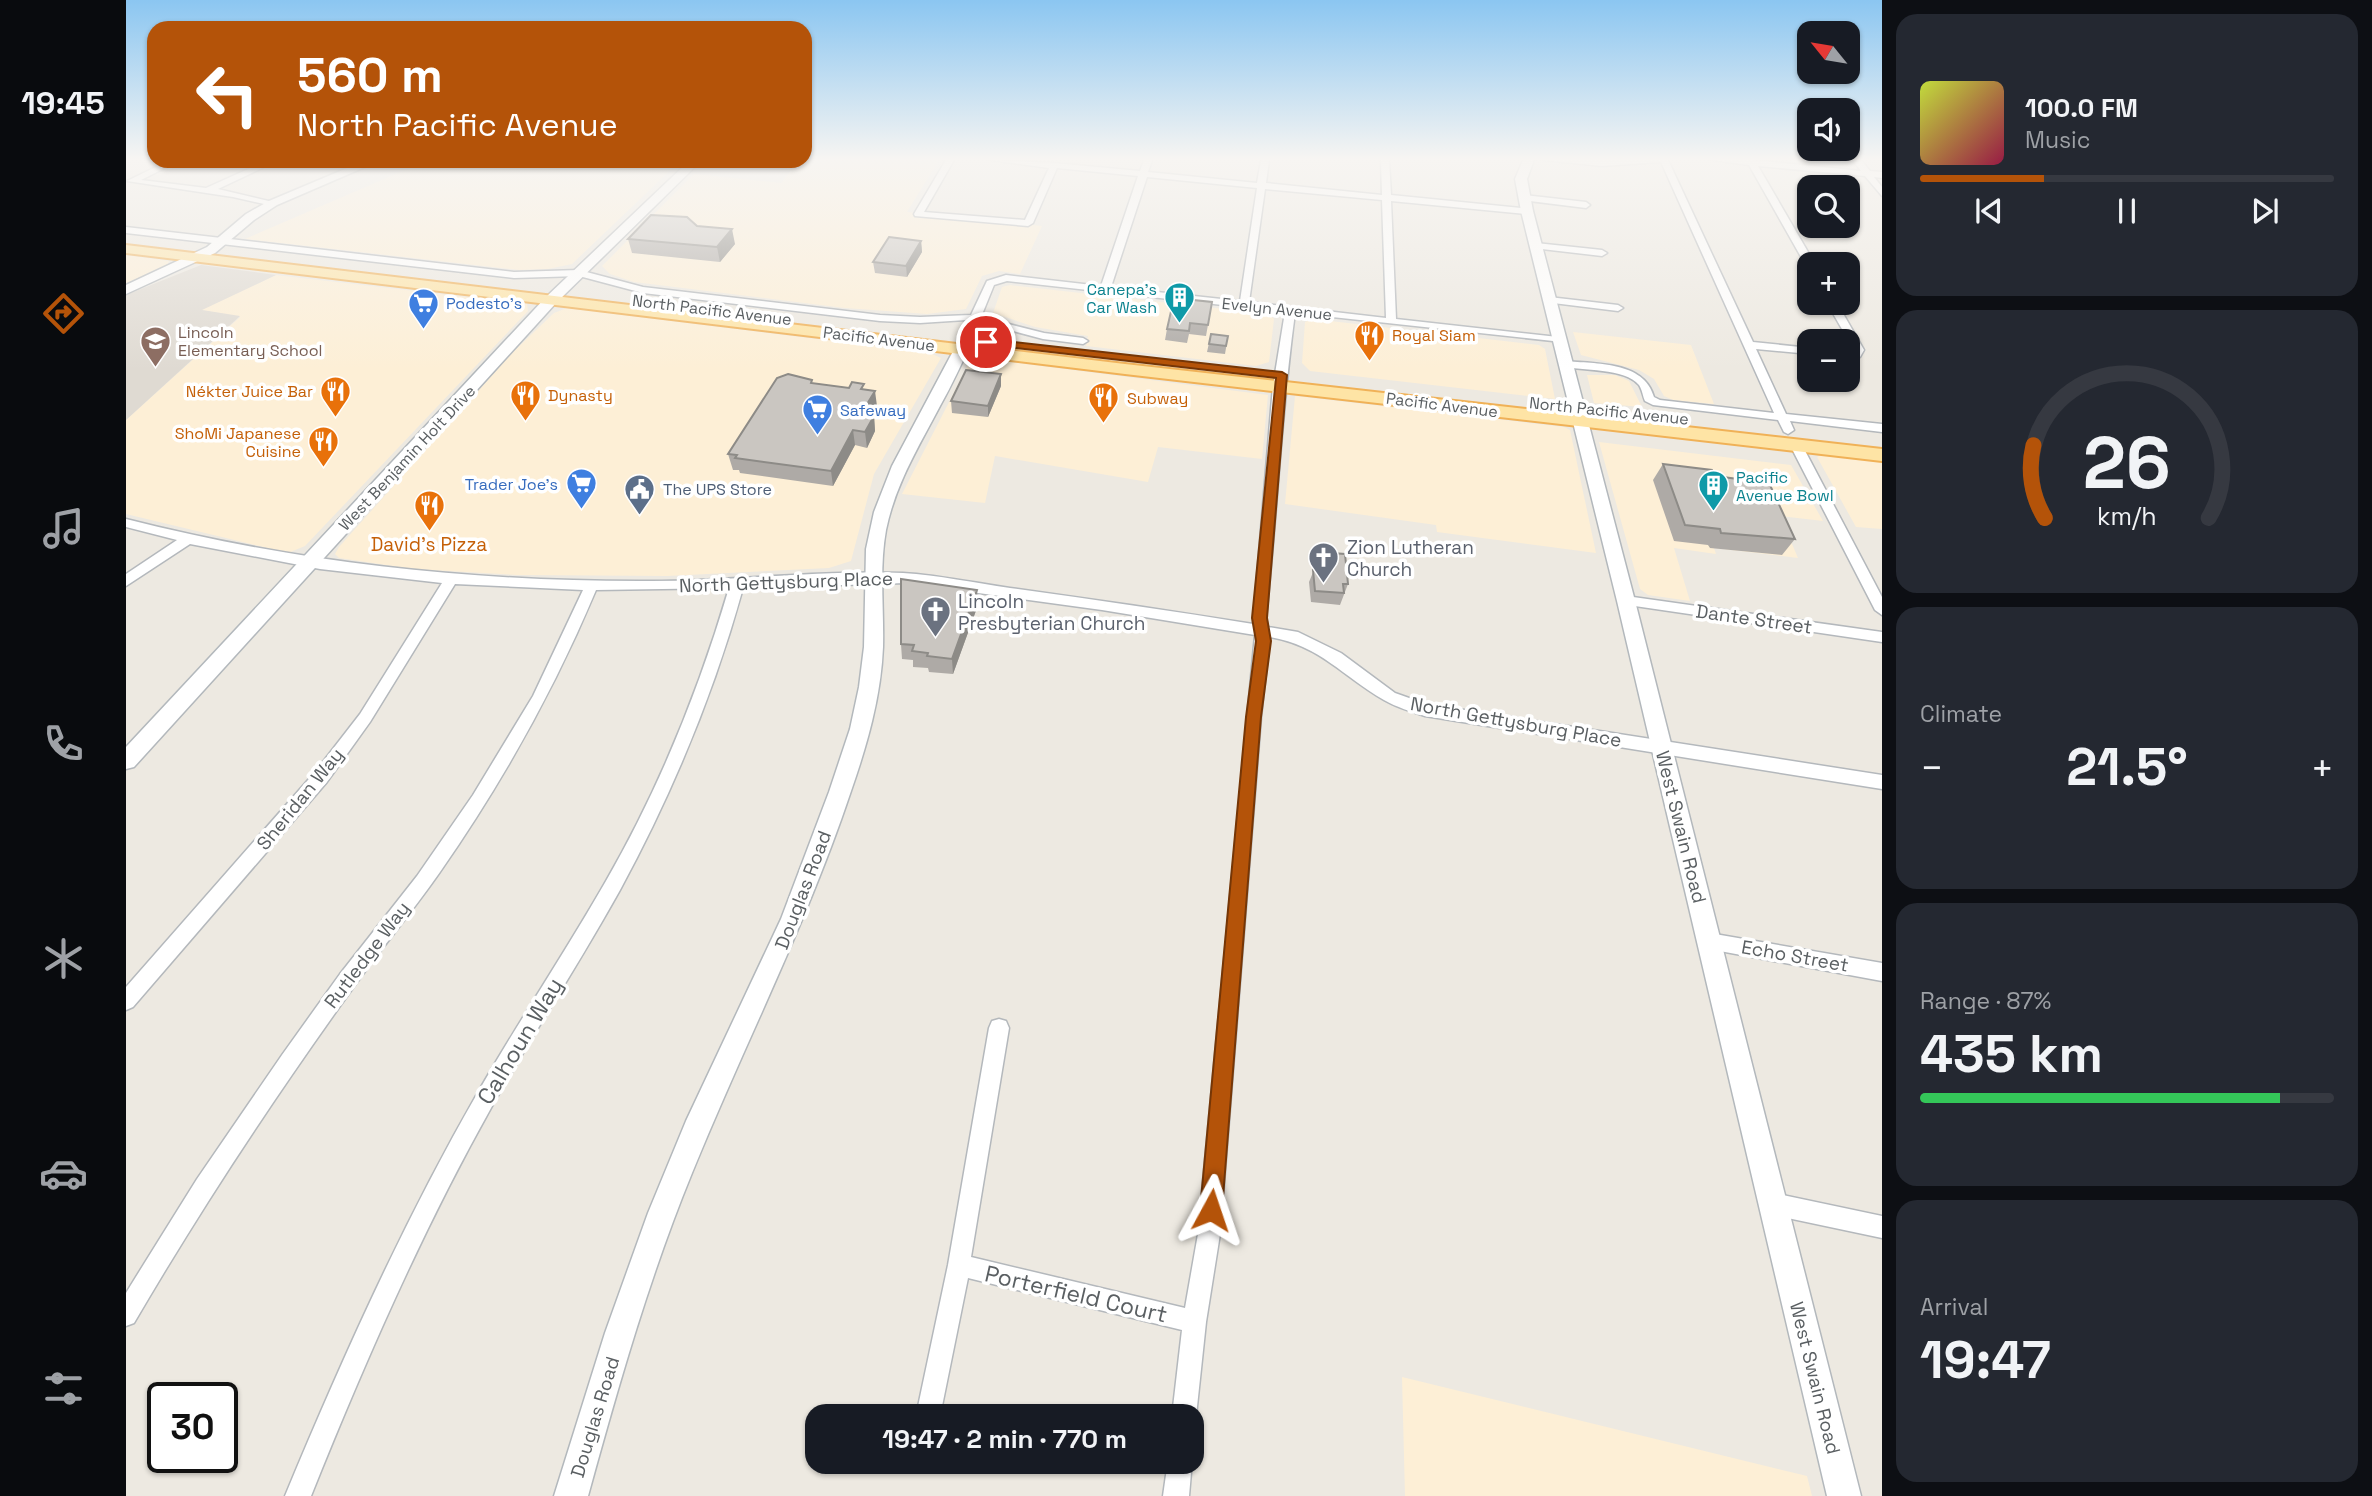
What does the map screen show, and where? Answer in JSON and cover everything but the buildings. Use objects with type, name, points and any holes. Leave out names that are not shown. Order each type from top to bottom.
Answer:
[{"type":"main road","points":[[126,239],[217,246],[555,296]]},
{"type":"main road","name":"Pacific Avenue","points":[[126,249],[555,296],[967,336]]},
{"type":"main road","name":"North Pacific Avenue","points":[[967,336],[1281,381],[1579,414],[1882,441]]},
{"type":"main road","points":[[1579,414],[1718,436],[1731,433],[1777,437],[1788,431],[1882,454]]},
{"type":"main road","points":[[1788,431],[1805,439],[1882,448]]},
{"type":"street","points":[[126,230],[217,246],[514,275],[579,273],[643,290],[905,320],[967,336],[1043,336],[1083,341]]},
{"type":"street","points":[[126,290],[197,258],[217,246],[235,230]]},
{"type":"street","name":"West Benjamin Holt Drive","points":[[126,761],[555,296],[624,230]]},
{"type":"street","points":[[1105,290],[1125,230]]},
{"type":"street","points":[[1244,305],[1255,230]]},
{"type":"street","points":[[1387,230],[1391,322]]},
{"type":"street","name":"West Swain Road","points":[[1532,230],[1626,601],[1844,1496]]},
{"type":"street","points":[[1696,230],[1788,431],[1882,610]]},
{"type":"street","points":[[1790,230],[1803,252]]},
{"type":"street","points":[[1535,246],[1602,253]]},
{"type":"street","name":"Evelyn Avenue","points":[[995,280],[1006,278],[1558,340]]},
{"type":"street","name":"Douglas Road","points":[[571,1496],[623,1322],[651,1243],[712,1096],[792,923],[818,857],[844,778],[872,670],[877,532],[893,481],[967,336],[989,285],[995,280]]},
{"type":"street","points":[[1549,300],[1618,308]]},
{"type":"street","points":[[1185,1404],[1194,1322],[1209,1234],[1253,717],[1263,641],[1259,618],[1290,310]]},
{"type":"street","points":[[1748,345],[1797,350]]},
{"type":"street","points":[[1565,364],[1627,374],[1645,385],[1649,399],[1657,403],[1788,431],[1882,428]]},
{"type":"street","name":"North Gettysburg Place","points":[[126,523],[188,539],[310,562],[535,586],[737,584],[875,577],[905,578],[1083,602],[1293,636],[1336,657],[1390,696],[1425,710],[1882,782]]},
{"type":"street","points":[[126,581],[188,539]]},
{"type":"street","name":"Sheridan Way","points":[[126,1001],[321,777],[365,718],[451,579]]},
{"type":"street","name":"Calhoun Way","points":[[298,1496],[359,1350],[422,1217],[484,1100],[606,897],[654,808],[714,665],[737,584]]},
{"type":"street","name":"Rutledge Way","points":[[126,1315],[219,1164],[284,1068],[358,965],[433,870],[494,779],[551,676],[592,587]]},
{"type":"street","name":"Dante Street","points":[[1626,601],[1882,637]]},
{"type":"street","name":"Echo Street","points":[[1709,941],[1882,972]]},
{"type":"street","name":"Porterfield Court","points":[[930,1404],[959,1265],[999,1028]]},
{"type":"street","points":[[1773,1204],[1882,1227]]},
{"type":"street","name":"Porterfield Court","points":[[959,1265],[1194,1322]]},
{"type":"street","points":[[1176,1496],[1179,1474]]},
{"type":"shaded area","points":[[266,230],[608,230],[572,264],[548,269],[519,270],[245,239]]},
{"type":"shaded area","points":[[638,230],[1040,230],[1020,274],[999,271],[982,276],[966,309],[927,314],[845,308],[634,282],[610,274],[602,266]]},
{"type":"shaded area","points":[[126,255],[169,261],[167,267],[126,284]]},
{"type":"shaded area","name":"Lincoln Elementary School","points":[[201,265],[276,275],[202,310],[240,316],[126,420],[126,295]]},
{"type":"shaded area","points":[[276,275],[527,304],[528,311],[305,546],[288,553],[126,514],[126,420],[240,317],[201,310]]},
{"type":"shaded area","points":[[1010,285],[1269,314],[1274,319],[1269,362],[1256,366],[1086,346],[1088,336],[1035,327],[993,313],[1002,287]]},
{"type":"shaded area","points":[[567,308],[930,353],[941,358],[874,474],[851,561],[829,568],[667,576],[518,575],[413,569],[339,558],[335,554],[339,547],[513,352],[554,313]]},
{"type":"shaded area","points":[[1313,319],[1539,345],[1545,349],[1555,399],[1310,371],[1302,363],[1305,322]]},
{"type":"shaded area","points":[[1573,332],[1691,345],[1714,404],[1673,400],[1664,396],[1654,379],[1639,370],[1581,355]]},
{"type":"shaded area","points":[[979,358],[1268,395],[1262,459],[1158,447],[1148,482],[995,456],[985,503],[902,494],[969,363]]},
{"type":"shaded area","points":[[1587,375],[1615,375],[1629,381],[1642,407],[1594,403]]},
{"type":"shaded area","points":[[1295,396],[1564,427],[1570,430],[1596,553],[1437,532],[1436,525],[1285,504]]},
{"type":"shaded area","points":[[1599,442],[1791,465],[1823,521],[1780,516],[1798,558],[1714,548],[1716,554],[1674,548],[1690,601],[1648,595],[1640,589]]},
{"type":"shaded area","points":[[1821,455],[1882,462],[1882,529],[1856,527],[1817,457]]},
{"type":"shaded area","points":[[1402,1377],[1807,1476],[1812,1496],[1405,1496]]},
{"type":"place","name":"Canepa's Car Wash","points":[[1180,325]]},
{"type":"place","name":"Podesto's","points":[[423,330]]},
{"type":"place","name":"Royal Siam","points":[[1369,362]]},
{"type":"place","name":"Lincoln Elementary School","points":[[155,368]]},
{"type":"place","name":"Nékter Juice Bar","points":[[336,418]]},
{"type":"place","name":"Dynasty","points":[[525,422]]},
{"type":"place","name":"Subway","points":[[1104,425]]},
{"type":"place","name":"Safeway","points":[[817,437]]},
{"type":"place","name":"ShoMi Japanese Cuisine","points":[[324,469]]},
{"type":"place","name":"Trader Joe's","points":[[581,511]]},
{"type":"place","name":"Pacific Avenue Bowl","points":[[1713,513]]},
{"type":"place","name":"The UPS Store","points":[[640,516]]},
{"type":"place","name":"David's Pizza","points":[[429,532]]},
{"type":"place","name":"Zion Lutheran Church","points":[[1324,585]]},
{"type":"place","name":"Lincoln Presbyterian Church","points":[[935,639]]},
{"type":"route","points":[[986,342],[1282,375],[1259,618],[1263,641],[1253,717],[1211,1210]]}]
